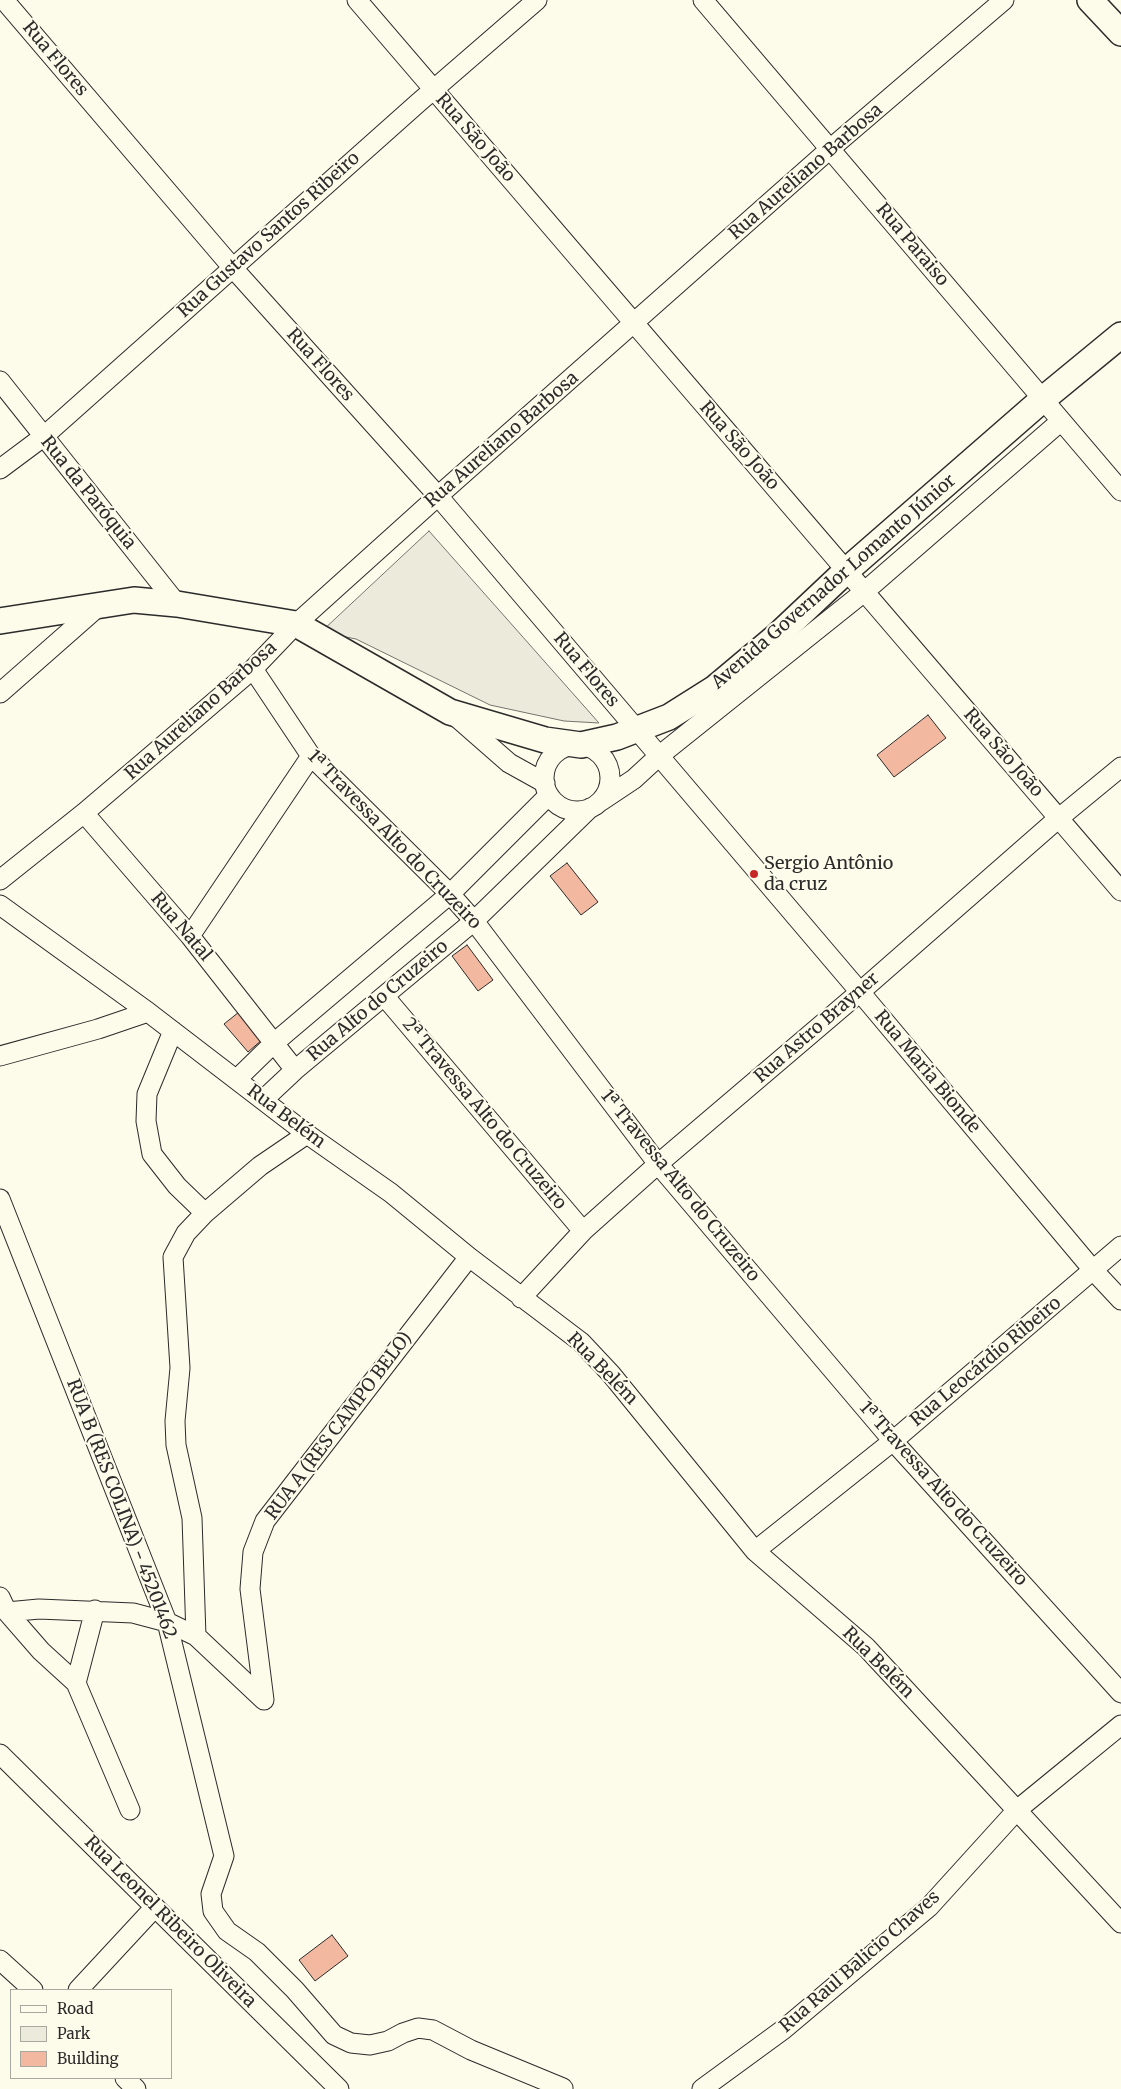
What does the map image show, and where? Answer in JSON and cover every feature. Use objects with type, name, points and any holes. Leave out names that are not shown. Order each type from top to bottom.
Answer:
[{"type":"main road","points":[[1090,0],[1118,29]]},
{"type":"main road","points":[[1114,0],[1118,29]]},
{"type":"main road","name":"Avenida Governador Lomanto Júnior","points":[[0,620],[134,600],[177,604],[296,624],[450,712],[545,740],[581,745],[617,737],[669,718],[715,688],[778,636],[846,571],[1042,400],[1121,335]]},
{"type":"street","name":"Rua Flores","points":[[4,0],[232,268],[438,496],[637,730]]},
{"type":"street","name":"Rua São João","points":[[357,0],[1121,891]]},
{"type":"street","name":"Rua Gustavo Santos Ribeiro","points":[[0,469],[43,437],[433,89],[537,0]]},
{"type":"street","name":"Rua Paraiso","points":[[702,0],[1121,491]]},
{"type":"street","name":"Rua Aureliano Barbosa","points":[[0,880],[84,813],[253,669],[296,624],[438,496],[830,149],[1004,0]]},
{"type":"street","name":"Rua da Paróquia","points":[[0,381],[177,604]]},
{"type":"street","points":[[450,712],[509,762],[547,789],[563,808],[572,810],[595,805],[634,779],[659,756],[864,592],[1061,421]]},
{"type":"street","points":[[0,694],[101,604]]},
{"type":"street","name":"1ª Travessa Alto do Cruzeiro","points":[[253,669],[311,756],[450,894],[474,921],[658,1164],[894,1441],[1121,1693]]},
{"type":"street","name":"Rua Maria Bionde","points":[[637,730],[1121,1300]]},
{"type":"street","points":[[547,789],[548,763],[554,755],[571,746],[581,745],[593,748],[602,756],[608,766],[610,778],[608,791],[595,805]]},
{"type":"street","points":[[190,936],[311,756]]},
{"type":"street","name":"Rua Astro Brayner","points":[[521,1298],[583,1231],[658,1164],[860,992],[1059,818],[1121,767]]},
{"type":"street","name":"Rua Alto do Cruzeiro","points":[[237,1079],[274,1043],[450,894],[547,789]]},
{"type":"street","name":"Rua Alto do Cruzeiro","points":[[263,1100],[295,1070],[474,921],[595,805]]},
{"type":"street","name":"Rua Natal","points":[[84,813],[190,936],[274,1043]]},
{"type":"street","name":"Rua Belém","points":[[0,905],[148,1012],[307,1134],[391,1193],[469,1258],[581,1342],[611,1374],[756,1551],[866,1647],[1121,1922]]},
{"type":"street","name":"2ª Travessa Alto do Cruzeiro","points":[[385,997],[583,1231]]},
{"type":"street","points":[[0,1056],[98,1029],[148,1012]]},
{"type":"street","points":[[173,1031],[147,1094],[146,1121],[152,1154],[177,1186],[206,1213]]},
{"type":"street","points":[[274,1043],[295,1070]]},
{"type":"street","points":[[4,1604],[39,1609],[133,1613],[167,1622],[196,1636],[192,1518],[176,1445],[175,1421],[180,1368],[173,1257],[186,1233],[206,1213],[260,1166],[307,1134]]},
{"type":"street","name":"RUA B (RES COLINA) - 45201462","points":[[0,1199],[167,1622],[224,1856],[211,1894],[212,1911],[227,1931],[269,1963],[296,1990],[334,2035],[351,2043],[370,2045],[388,2041],[418,2028],[433,2030],[471,2050],[564,2088]]},
{"type":"street","name":"Rua Leocárdio Ribeiro","points":[[756,1551],[894,1441],[1121,1246]]},
{"type":"street","name":"RUA A (RES CAMPO BELO)","points":[[196,1636],[264,1700],[250,1589],[253,1552],[265,1521],[469,1258]]},
{"type":"street","points":[[4,1604],[41,1651],[76,1683],[130,1810]]},
{"type":"street","points":[[76,1683],[95,1610]]},
{"type":"street","name":"Rua Raul Balicio Chaves","points":[[702,2089],[784,2029],[929,1907],[1018,1810],[1121,1725]]},
{"type":"street","name":"Rua Leonel Ribeiro Oliveira","points":[[0,1754],[339,2089]]},
{"type":"street","points":[[79,1989],[155,1907]]},
{"type":"street","points":[[0,1960],[32,1989]]},
{"type":"street","points":[[126,2079],[136,2089]]},
{"type":"green space","points":[[429,531],[599,723],[564,721],[490,705],[356,639],[321,632]]},
{"type":"building","points":[[928,715],[946,738],[894,777],[877,755]]},
{"type":"building","points":[[567,863],[598,902],[581,915],[550,876]]},
{"type":"building","points":[[467,945],[493,980],[478,991],[452,956]]},
{"type":"building","points":[[239,1012],[263,1039],[248,1052],[224,1024]]},
{"type":"building","points":[[332,1935],[348,1956],[315,1981],[299,1960]]},
{"type":"place","name":"Sergio Antônio da cruz","points":[[754,874]]}]
